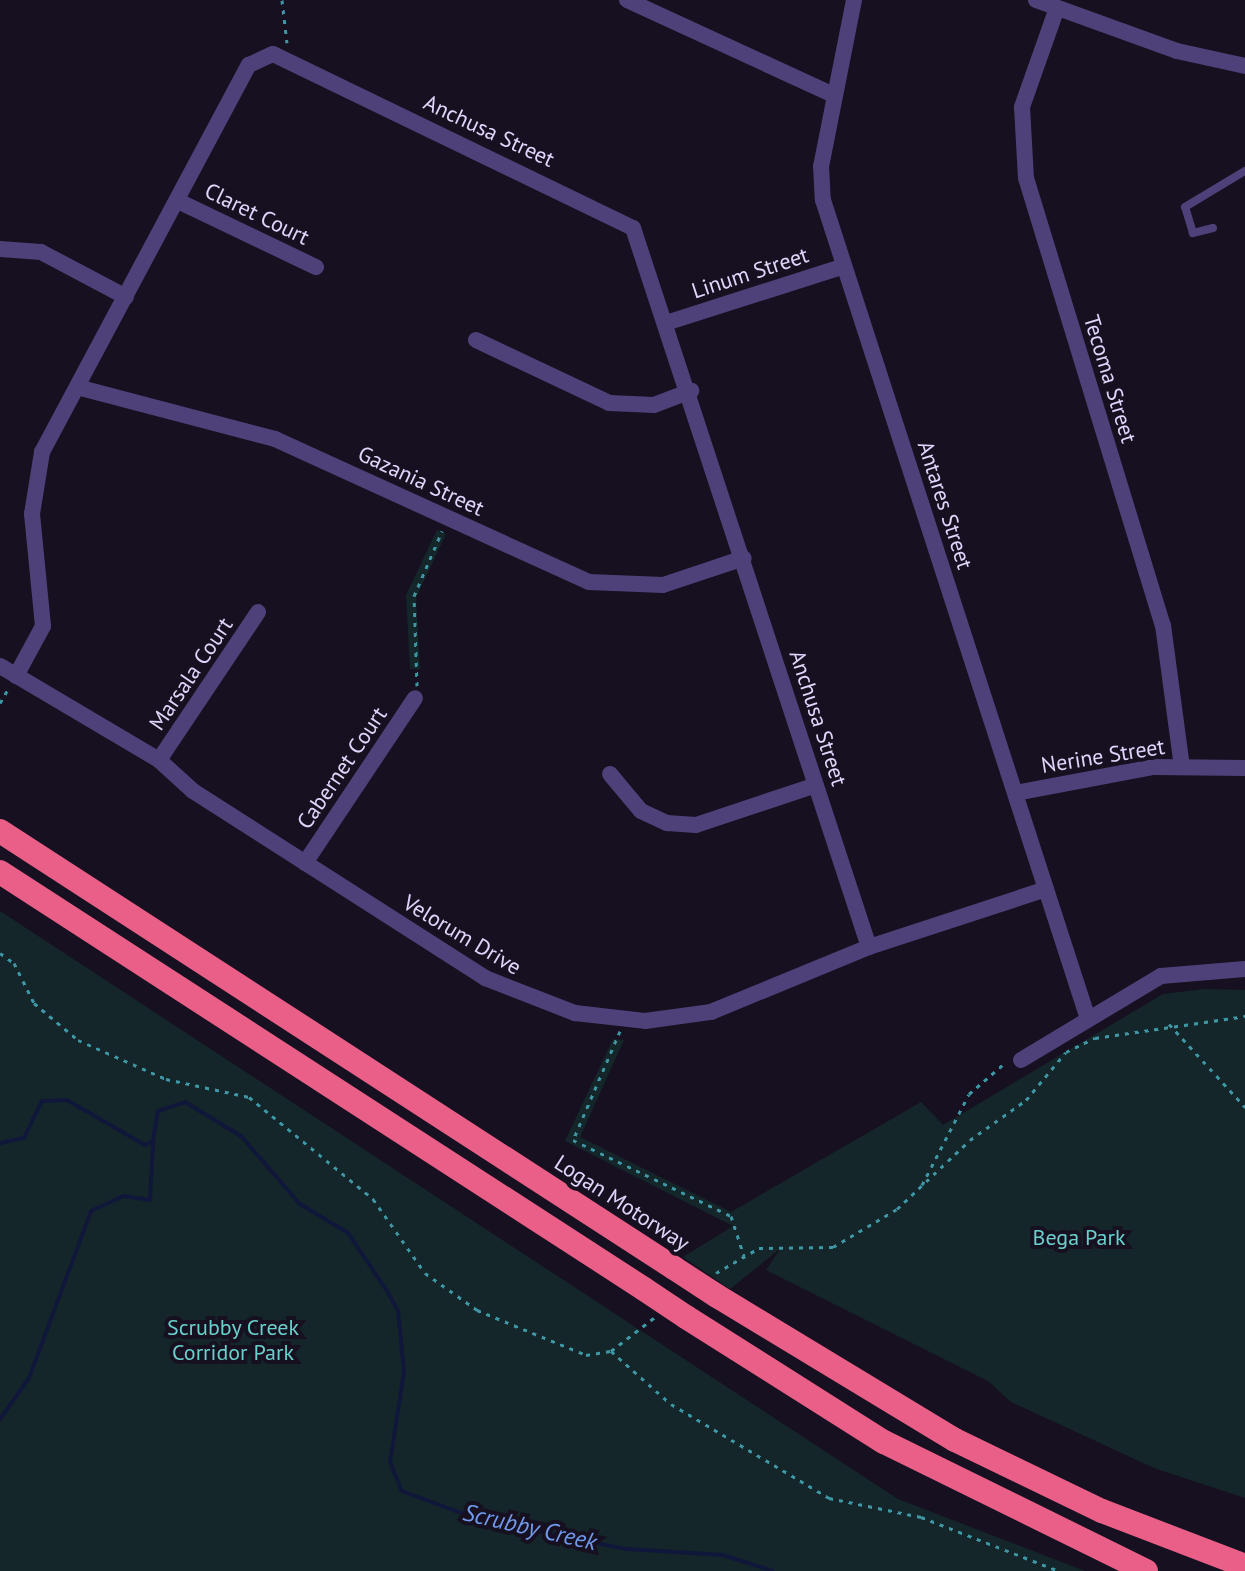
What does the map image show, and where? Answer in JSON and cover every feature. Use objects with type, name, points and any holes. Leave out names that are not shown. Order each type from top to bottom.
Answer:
[{"type":"highway","name":"Logan Motorway","points":[[0,831],[717,1296],[955,1440],[1102,1511],[1245,1566]]},
{"type":"highway","points":[[0,872],[686,1317],[912,1457],[1146,1571]]},
{"type":"street","points":[[627,0],[834,95]]},
{"type":"street","name":"Antares Street","points":[[854,0],[820,178],[844,266],[1087,1016]]},
{"type":"street","points":[[1036,0],[1177,51],[1245,66]]},
{"type":"street","name":"Tecoma Street","points":[[1057,8],[1022,107],[1026,178],[1163,625],[1182,767]]},
{"type":"street","points":[[16,676],[43,626],[33,484],[77,387],[249,65],[261,53],[283,58]]},
{"type":"street","name":"Anchusa Street","points":[[283,58],[617,216],[644,245],[869,947]]},
{"type":"street","name":"Claret Court","points":[[178,201],[316,267]]},
{"type":"street","points":[[0,249],[41,252],[126,297]]},
{"type":"street","name":"Linum Street","points":[[669,322],[844,266]]},
{"type":"street","points":[[476,340],[609,403],[654,405],[691,391]]},
{"type":"street","name":"Gazania Street","points":[[77,387],[275,439],[559,570],[614,588],[663,585],[744,558]]},
{"type":"street","name":"Marsala Court","points":[[159,760],[258,612]]},
{"type":"street","name":"Velorum Drive","points":[[0,666],[159,760],[305,863],[508,990],[552,1008],[621,1020],[735,1006],[869,947],[1046,889]]},
{"type":"street","name":"Cabernet Court","points":[[305,863],[415,698]]},
{"type":"street","name":"Nerine Street","points":[[1016,793],[1182,767],[1245,768]]},
{"type":"street","points":[[610,774],[641,811],[681,824],[816,785]]},
{"type":"street","points":[[1021,1060],[1087,1016],[1161,976],[1245,969]]},
{"type":"lane","points":[[1213,228],[1193,233],[1185,207],[1245,171]]},
{"type":"path","points":[[282,0],[283,58]]},
{"type":"path","points":[[415,698],[414,596],[449,517]]},
{"type":"path","points":[[0,953],[14,963],[34,1003],[78,1040],[185,1084],[202,1085],[249,1097],[373,1199],[425,1273],[477,1310],[562,1350],[611,1351],[671,1404],[829,1498],[921,1517],[1059,1571]]},
{"type":"path","points":[[729,1263],[775,1244],[833,1247],[921,1188],[1026,1100],[1066,1052],[1095,1038],[1169,1024],[1245,1016]]},
{"type":"path","points":[[621,1020],[573,1140],[731,1216],[744,1256]]},
{"type":"path","points":[[1169,1024],[1245,1107]]},
{"type":"path","points":[[921,1188],[969,1094],[999,1065],[1021,1060]]},
{"type":"green space","points":[[437,530],[446,534],[416,598],[420,669],[410,669],[406,595]]},
{"type":"green space","name":"Scrubby Creek Corridor Park","points":[[0,911],[898,1499],[1085,1571],[0,1571]]},
{"type":"green space","name":"Bega Park","points":[[1204,989],[1245,990],[1245,1498],[1154,1468],[1011,1402],[988,1381],[766,1270],[781,1248],[730,1289],[683,1257],[733,1226],[565,1141],[613,1039],[624,1040],[580,1137],[731,1212],[921,1102],[943,1125],[1163,994]]},
{"type":"waterway","name":"Scrubby Creek","points":[[0,1143],[24,1138],[42,1101],[67,1100],[145,1145],[153,1141],[158,1111],[185,1102],[241,1136],[300,1204],[348,1233],[387,1291],[398,1311],[404,1371],[390,1462],[402,1491],[480,1520],[627,1549],[723,1555],[773,1571]]},
{"type":"waterway","points":[[0,1419],[29,1378],[91,1211],[123,1196],[150,1200],[153,1141]]}]
